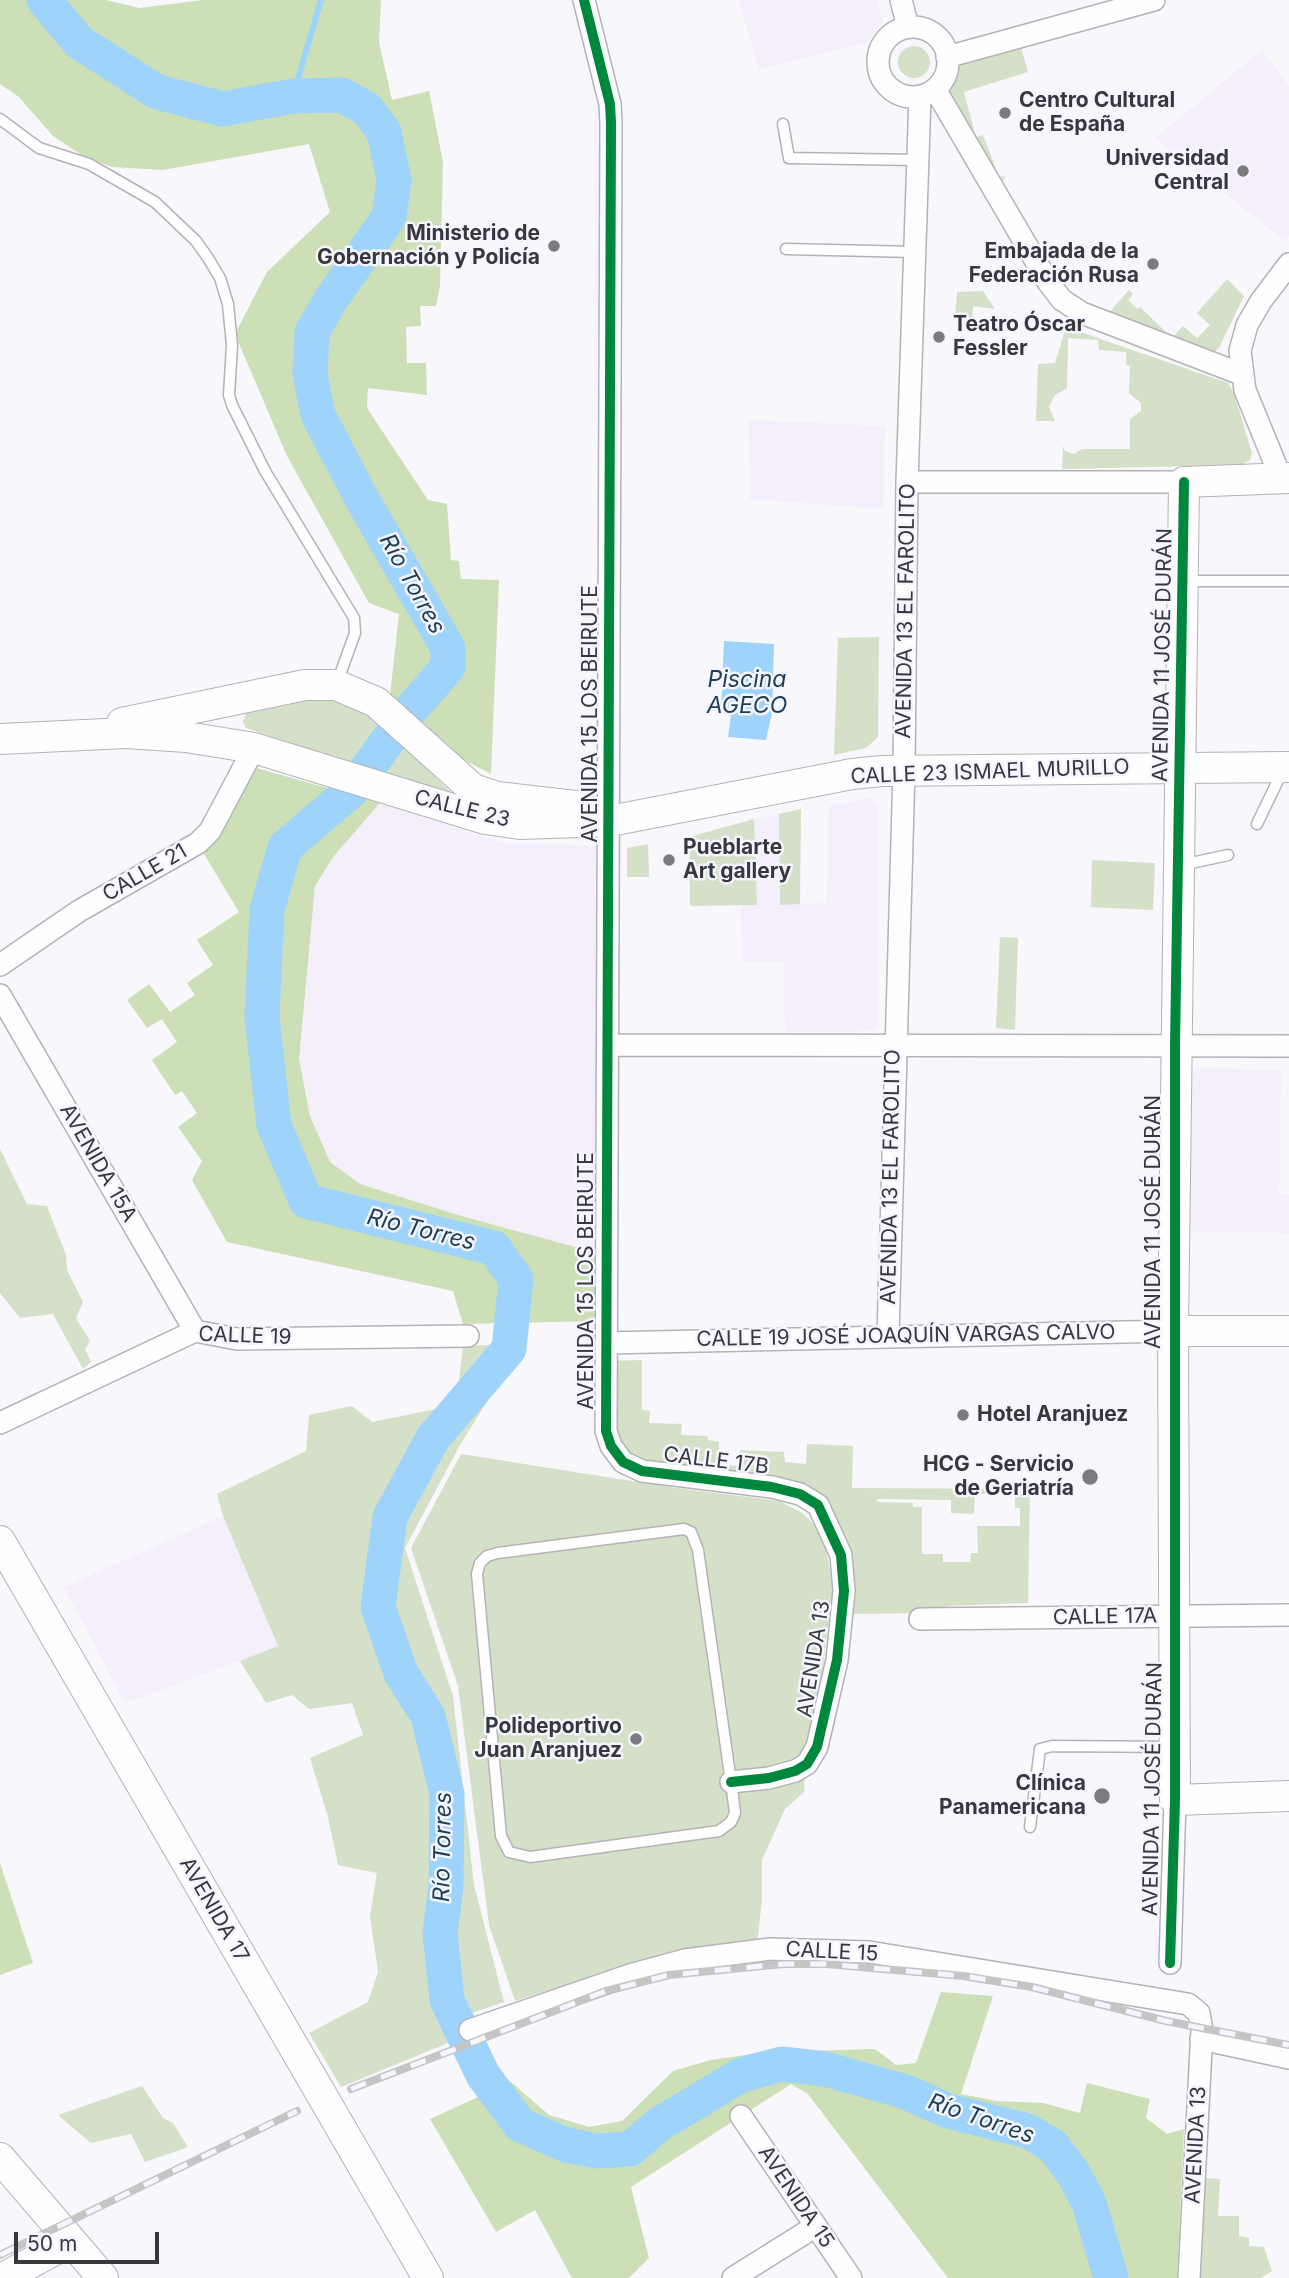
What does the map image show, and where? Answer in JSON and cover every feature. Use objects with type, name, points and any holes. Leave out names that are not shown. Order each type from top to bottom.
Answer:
[{"type":"main road","points":[[1184,482],[1285,478]]},
{"type":"main road","name":"AVENIDA 11 JOSÉ DURÁN","points":[[1175,1800],[1173,1331],[1184,482]]},
{"type":"main road","name":"CALLE 23","points":[[74,734],[305,685],[336,685],[376,702],[460,780],[486,795],[575,806],[610,821]]},
{"type":"main road","name":"CALLE 23","points":[[0,739],[74,734],[186,737],[256,748],[485,819],[520,824],[610,821]]},
{"type":"main road","name":"CALLE 23 ISMAEL MURILLO","points":[[610,821],[852,774],[904,771],[1287,767]]},
{"type":"main road","name":"CALLE 19 JOSÉ JOAQUÍN VARGAS CALVO","points":[[1173,1331],[1289,1331]]},
{"type":"main road","name":"AVENIDA 17","points":[[0,1541],[428,2278]]},
{"type":"main road","points":[[1175,1800],[1289,1796]]},
{"type":"main road","points":[[0,2158],[103,2278]]},
{"type":"main road","points":[[3,2278],[71,2241]]},
{"type":"street","name":"AVENIDA 15 LOS BEIRUTE","points":[[584,0],[610,104],[611,123],[606,1431]]},
{"type":"street","points":[[901,0],[908,27]]},
{"type":"street","points":[[947,57],[1118,5],[1154,0]]},
{"type":"street","points":[[908,27],[929,31],[944,47],[947,57],[946,74],[928,93],[901,95],[893,91],[881,77],[878,68],[880,49],[885,41],[891,34],[908,27]]},
{"type":"street","points":[[928,93],[1062,300],[1082,313],[1241,374]]},
{"type":"street","name":"AVENIDA 13 EL FAROLITO","points":[[888,1335],[917,160],[928,93]]},
{"type":"street","points":[[1285,478],[1241,374],[1240,351],[1247,325],[1276,278],[1289,264]]},
{"type":"street","points":[[907,482],[1184,482]]},
{"type":"street","name":"CALLE 21","points":[[0,965],[79,911],[198,843],[210,831],[256,748]]},
{"type":"street","name":"AVENIDA 15A","points":[[0,995],[195,1331]]},
{"type":"street","points":[[608,1045],[1289,1046]]},
{"type":"street","name":"CALLE 19","points":[[0,1423],[195,1331],[237,1339],[468,1336]]},
{"type":"street","name":"CALLE 19 JOSÉ JOAQUÍN VARGAS CALVO","points":[[606,1343],[1173,1331]]},
{"type":"street","name":"CALLE 17B","points":[[606,1431],[611,1446],[624,1462],[642,1471],[800,1494]]},
{"type":"street","name":"AVENIDA 13","points":[[731,1782],[769,1778],[807,1764],[817,1748],[823,1726],[843,1617],[841,1555],[818,1505],[800,1494]]},
{"type":"street","name":"CALLE 17A","points":[[920,1619],[1289,1615]]},
{"type":"street","name":"AVENIDA 11 JOSÉ DURÁN","points":[[1170,1963],[1175,1800]]},
{"type":"street","name":"CALLE 15","points":[[470,2030],[637,1973],[684,1960],[770,1949],[869,1952],[1188,2004],[1199,2013]]},
{"type":"street","name":"AVENIDA 13","points":[[1189,2278],[1201,2039],[1199,2013]]},
{"type":"street","points":[[1201,2039],[1289,2058]]},
{"type":"street","name":"AVENIDA 15","points":[[741,2116],[851,2278]]},
{"type":"street","points":[[733,2278],[816,2226]]},
{"type":"lane","points":[[0,119],[38,148],[89,164],[155,202],[196,242],[208,258],[219,278],[229,314],[232,345],[229,395],[232,405],[265,471],[355,618],[355,633],[343,673],[336,685]]},
{"type":"lane","points":[[783,124],[789,158],[917,160]]},
{"type":"lane","points":[[786,249],[915,252]]},
{"type":"lane","points":[[1184,581],[1289,581]]},
{"type":"lane","points":[[1257,824],[1287,767]]},
{"type":"lane","points":[[1179,866],[1227,855]]},
{"type":"lane","points":[[684,1529],[691,1532],[698,1550],[731,1782],[734,1813],[727,1828],[719,1831],[530,1857],[509,1852],[501,1836],[477,1574],[480,1563],[487,1556],[498,1553],[684,1529]]},
{"type":"lane","points":[[1030,1827],[1040,1749],[1052,1746],[1174,1747]]},
{"type":"shaded area","points":[[739,0],[877,0],[883,21],[868,42],[759,70]]},
{"type":"shaded area","name":"Universidad Central","points":[[1262,50],[1289,86],[1289,236],[1285,241],[1155,138]]},
{"type":"shaded area","points":[[749,420],[885,426],[883,509],[750,499]]},
{"type":"shaded area","points":[[873,798],[879,807],[879,1028],[870,1031],[785,1032],[784,962],[742,961],[741,906],[757,905],[754,819],[779,814],[780,904],[827,903],[829,806]]},
{"type":"shaded area","points":[[380,803],[502,843],[601,846],[597,1253],[458,1215],[360,1184],[330,1162],[310,1116],[299,1059],[315,886],[333,857]]},
{"type":"shaded area","points":[[1186,1068],[1281,1070],[1279,1194],[1289,1195],[1289,1233],[1187,1231]]},
{"type":"shaded area","points":[[223,1516],[278,1647],[125,1703],[64,1587]]},
{"type":"green space","points":[[0,0],[106,0],[139,8],[203,0],[381,0],[379,42],[392,100],[429,91],[443,162],[440,286],[436,306],[420,306],[421,326],[406,327],[407,363],[426,363],[427,395],[368,388],[367,408],[428,500],[447,504],[451,560],[459,561],[461,579],[499,580],[491,774],[456,756],[390,695],[399,614],[369,603],[287,456],[235,334],[267,272],[330,212],[309,144],[163,170],[112,167],[83,156],[53,136],[19,97],[0,84]]},
{"type":"green space","points":[[914,46],[925,51],[930,62],[925,73],[914,78],[903,73],[898,62],[903,51]]},
{"type":"green space","points":[[1021,47],[1028,72],[964,92],[976,137],[983,135],[999,177],[1005,176],[1001,187],[944,90],[957,67]]},
{"type":"green space","points":[[1227,279],[1244,296],[1219,348],[1212,354],[1106,316],[1129,290],[1133,294],[1128,300],[1138,309],[1140,307],[1172,338],[1183,326],[1197,338],[1210,325],[1197,313]]},
{"type":"green space","points":[[983,291],[995,309],[973,306],[972,321],[955,320],[957,292]]},
{"type":"green space","points":[[1066,327],[1228,383],[1234,393],[1252,453],[1250,460],[1241,465],[1062,469],[1063,446],[1065,451],[1074,454],[1082,449],[1130,449],[1130,419],[1141,411],[1141,403],[1129,393],[1130,366],[1126,365],[1126,352],[1099,350],[1098,340],[1068,338],[1067,388],[1054,396],[1049,407],[1055,421],[1036,421],[1038,364],[1055,363]]},
{"type":"green space","points":[[879,637],[878,737],[866,748],[834,755],[838,638]]},
{"type":"green space","points":[[329,694],[373,716],[458,799],[246,728],[243,722],[247,711]]},
{"type":"green space","points":[[253,767],[380,803],[333,857],[315,886],[299,1059],[310,1116],[330,1162],[360,1184],[458,1215],[597,1253],[599,1321],[463,1324],[453,1291],[227,1242],[192,1180],[202,1161],[178,1127],[197,1113],[182,1091],[175,1095],[152,1060],[177,1042],[162,1019],[147,1028],[127,1000],[149,984],[170,1012],[195,995],[187,983],[213,965],[197,940],[239,912],[204,854],[246,773]]},
{"type":"green space","points":[[801,809],[800,904],[780,905],[779,814]]},
{"type":"green space","points":[[754,819],[757,905],[690,906],[689,837]]},
{"type":"green space","points":[[648,844],[649,877],[627,877],[627,848]]},
{"type":"green space","points":[[1092,860],[1155,863],[1153,910],[1091,907]]},
{"type":"green space","points":[[1000,937],[1018,938],[1015,1030],[996,1028]]},
{"type":"green space","points":[[0,1149],[27,1204],[47,1206],[66,1255],[67,1270],[83,1302],[76,1318],[90,1341],[85,1349],[91,1362],[83,1369],[53,1314],[20,1318],[0,1293]]},
{"type":"green space","points":[[513,1344],[511,1363],[460,1445],[405,1548],[453,1696],[474,1885],[504,2002],[445,2022],[453,2041],[341,2087],[309,2033],[368,2002],[378,1972],[370,1916],[377,1873],[338,1865],[328,1817],[310,1758],[363,1735],[352,1703],[309,1709],[292,1695],[266,1703],[240,1661],[278,1646],[223,1516],[217,1494],[306,1451],[309,1415],[352,1406],[372,1422],[456,1405],[463,1346]]},
{"type":"green space","points":[[642,1360],[642,1410],[650,1411],[649,1423],[682,1424],[681,1435],[707,1436],[708,1440],[719,1442],[718,1465],[739,1466],[740,1450],[784,1452],[785,1462],[806,1464],[807,1444],[853,1446],[852,1488],[1030,1489],[1028,1603],[947,1606],[946,1613],[847,1614],[820,1502],[651,1467],[616,1446],[609,1361]],"holes":[[[975,1494],[1015,1494],[1015,1508],[1020,1508],[1020,1526],[977,1526],[978,1553],[971,1553],[970,1562],[943,1562],[943,1554],[922,1554],[922,1507],[913,1507],[913,1503],[877,1502],[877,1499],[951,1500],[951,1513],[974,1514]]]},
{"type":"green space","name":"Polideportivo Juan Aranjuez","points":[[461,1454],[676,1488],[779,1501],[801,1512],[818,1528],[827,1552],[833,1588],[815,1727],[796,1762],[805,1771],[804,1792],[785,1809],[762,1860],[762,1899],[757,1946],[649,1959],[515,2001],[489,1925],[458,1686],[411,1548]]},
{"type":"green space","points":[[0,1863],[33,1963],[0,1975]]},
{"type":"green space","points":[[941,1992],[993,1996],[961,2094],[996,2101],[1043,2103],[1080,2113],[1087,2083],[1150,2099],[1146,2118],[1167,2134],[1184,2129],[1177,2278],[948,2278],[808,2094],[791,2084],[631,2187],[649,2258],[629,2278],[572,2278],[535,2210],[496,2232],[430,2119],[511,2082],[549,2115],[589,2127],[622,2121],[673,2071],[711,2060],[766,2052],[875,2049],[896,2065],[916,2063]]},
{"type":"green space","points":[[142,2086],[163,2118],[173,2123],[188,2147],[145,2162],[131,2134],[91,2143],[58,2115]]},
{"type":"green space","points":[[1205,2178],[1220,2179],[1218,2216],[1239,2216],[1239,2236],[1249,2238],[1249,2246],[1264,2247],[1272,2271],[1261,2278],[1198,2278]]},
{"type":"water","name":"Piscina AGECO","points":[[724,641],[774,644],[772,713],[766,740],[728,737],[731,716],[721,713]]},
{"type":"waterway","name":"Río Torres","points":[[44,0],[79,42],[157,92],[223,109],[293,96],[342,95],[367,109],[384,132],[394,180],[389,217],[332,298],[312,332],[310,374],[318,415],[362,499],[448,648],[448,667],[407,714],[352,790],[285,847],[267,910],[262,1017],[274,1125],[306,1201],[494,1248],[516,1279],[509,1349],[433,1438],[390,1517],[378,1607],[401,1673],[428,1716],[447,1794],[446,1886],[440,1933],[447,2000],[483,2075],[520,2125],[566,2145],[597,2151],[630,2149],[658,2125],[741,2075],[782,2064],[825,2069],[906,2092],[948,2111],[1028,2131],[1053,2146],[1073,2173],[1089,2203],[1111,2278]]},
{"type":"waterway","points":[[293,96],[321,0]]},
{"type":"railway","points":[[351,2089],[606,1991],[669,1975],[783,1964],[826,1964],[963,1976],[1032,1987],[1166,2021],[1289,2045]]},
{"type":"railway","points":[[0,2255],[297,2111]]},
{"type":"cycle path","points":[[584,0],[610,104],[611,123],[606,1431],[611,1446],[623,1462],[642,1471],[772,1487],[800,1494],[818,1505],[841,1555],[844,1591],[837,1660],[817,1747],[807,1764],[795,1771],[769,1778],[731,1782]]},
{"type":"cycle path","points":[[1170,1963],[1175,1800],[1175,1045],[1184,482]]},
{"type":"place","name":"Centro Cultural de España","points":[[1005,113]]},
{"type":"place","name":"Universidad Central","points":[[1243,171]]},
{"type":"place","name":"Ministerio de Gobernación y Policía","points":[[554,246]]},
{"type":"place","name":"Embajada de la Federación Rusa","points":[[1153,264]]},
{"type":"place","name":"Teatro Óscar Fessler","points":[[939,337]]},
{"type":"place","name":"Pueblarte Art gallery","points":[[669,860]]},
{"type":"place","name":"Hotel Aranjuez","points":[[963,1415]]},
{"type":"place","name":"HCG - Servicio de Geriatría","points":[[1090,1477]]},
{"type":"place","name":"Polideportivo Juan Aranjuez","points":[[636,1739]]},
{"type":"place","name":"Clínica Panamericana","points":[[1102,1796]]}]
